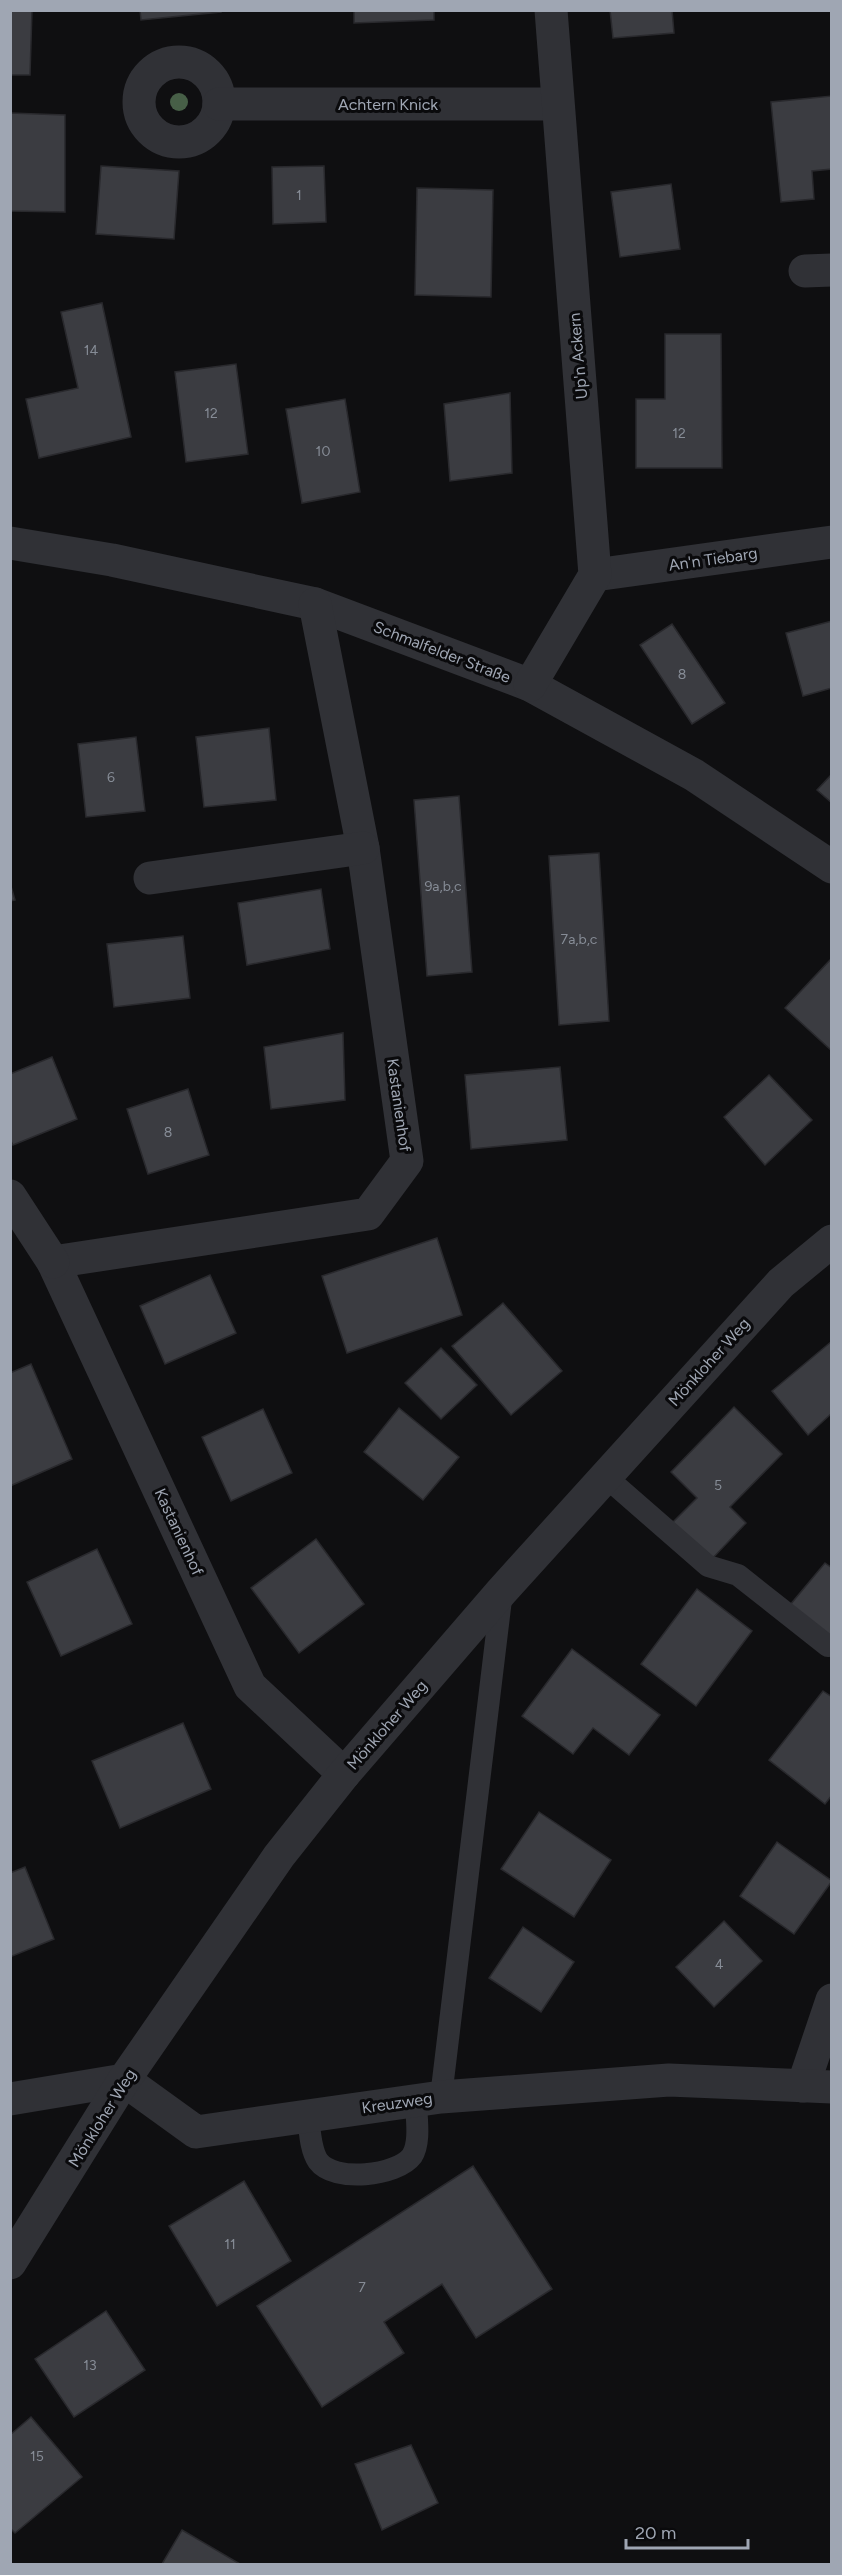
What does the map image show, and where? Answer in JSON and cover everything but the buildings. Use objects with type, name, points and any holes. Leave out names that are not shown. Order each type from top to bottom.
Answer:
[{"type":"street","name":"Up'n Ackern","points":[[551,10],[595,575]]},
{"type":"street","name":"Achtern Knick","points":[[219,104],[557,104]]},
{"type":"street","name":"An'n Tiebarg","points":[[595,575],[831,542]]},
{"type":"street","name":"Schmalfelder Straße","points":[[10,543],[112,560],[315,604],[530,685],[694,775],[831,867]]},
{"type":"street","points":[[530,685],[595,575]]},
{"type":"street","name":"Kastanienhof","points":[[53,1262],[368,1214],[407,1161],[363,848],[315,604]]},
{"type":"street","points":[[150,878],[363,848]]},
{"type":"street","name":"Kastanienhof","points":[[10,1196],[53,1262],[250,1686],[344,1774]]},
{"type":"street","name":"Mönkloher Weg","points":[[10,2263],[124,2080],[279,1856],[344,1774],[502,1591],[781,1283],[831,1241]]},
{"type":"street","name":"Kreuzweg","points":[[124,2080],[196,2132],[428,2099],[669,2080],[817,2086],[831,2000]]},
{"type":"street","points":[[10,2098],[124,2080]]},
{"type":"lane","points":[[606,1477],[708,1566],[738,1575],[828,1646]]},
{"type":"lane","points":[[308,2116],[314,2154],[319,2163],[343,2175],[366,2174],[402,2165],[413,2154],[428,2099],[502,1591]]}]
